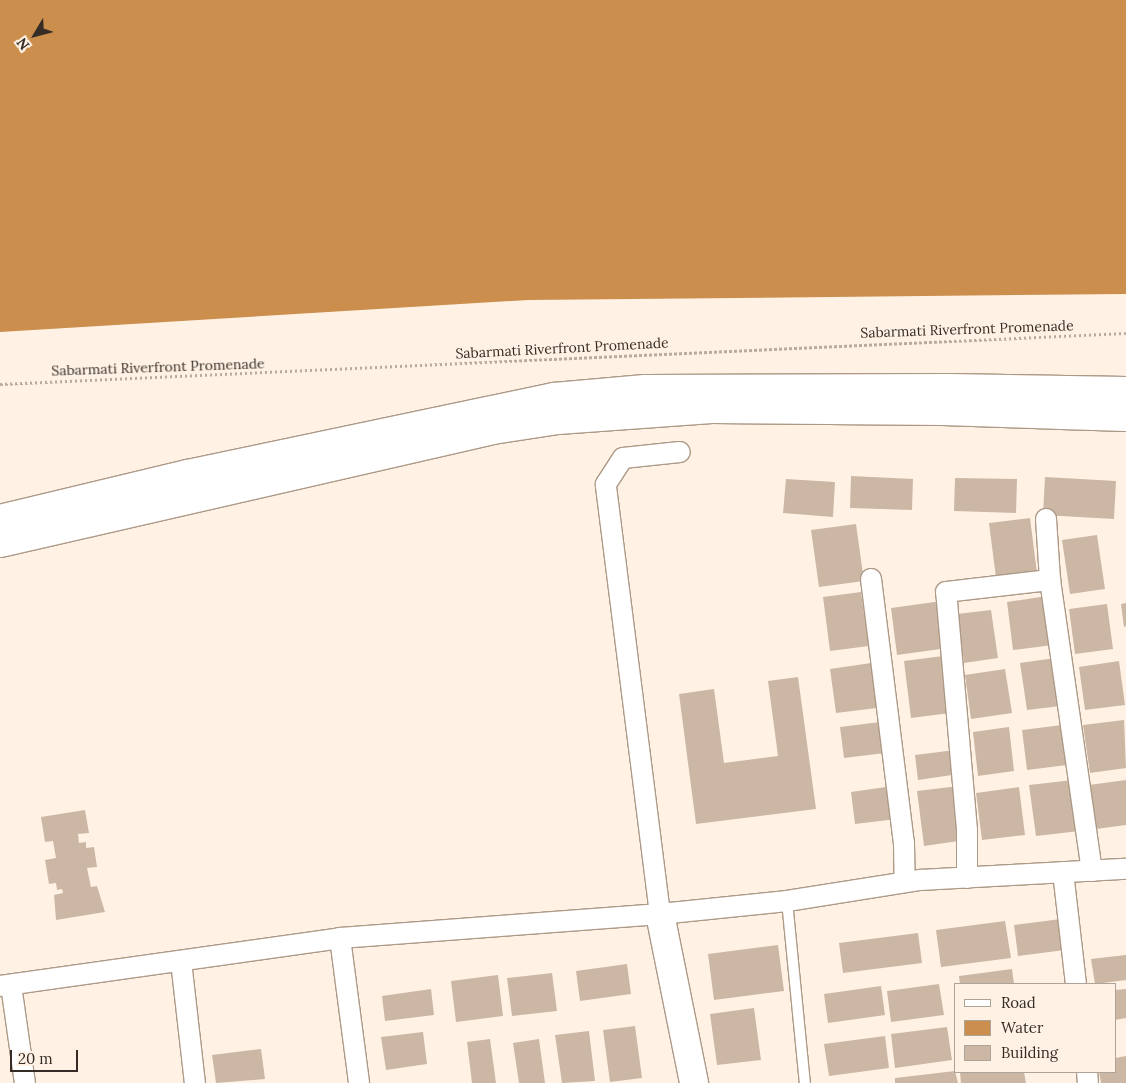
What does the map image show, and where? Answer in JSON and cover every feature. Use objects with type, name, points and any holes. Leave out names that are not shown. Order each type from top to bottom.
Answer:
[{"type":"street","points":[[0,519],[216,468],[554,397],[645,389],[948,388],[1126,391]]},
{"type":"street","points":[[0,543],[494,430],[558,420],[712,409],[943,411],[1126,417]]},
{"type":"street","points":[[680,452],[623,458],[606,484],[660,914],[694,1083]]},
{"type":"street","points":[[1046,519],[1050,580],[1092,871]]},
{"type":"street","points":[[871,579],[904,843],[905,882]]},
{"type":"street","points":[[967,878],[967,830],[946,592],[1050,580]]},
{"type":"street","points":[[25,1083],[5,986],[340,938],[660,914],[787,901],[905,882],[1126,869]]},
{"type":"street","points":[[1063,872],[1076,983]]},
{"type":"street","points":[[340,938],[359,1083]]},
{"type":"street","points":[[181,961],[195,1083]]},
{"type":"lane","points":[[787,901],[805,1083]]},
{"type":"path","name":"Sabarmati Riverfront Promenade","points":[[0,384],[1126,333]]},
{"type":"water","points":[[0,0],[1126,0],[1126,294],[528,300],[0,332]]},
{"type":"building","points":[[851,476],[913,479],[912,510],[850,508]]},
{"type":"building","points":[[1045,477],[1116,481],[1114,519],[1043,515]]},
{"type":"building","points":[[955,478],[1017,479],[1016,513],[954,511]]},
{"type":"building","points":[[786,479],[835,482],[833,517],[783,513]]},
{"type":"building","points":[[1030,518],[1037,573],[996,578],[989,523]]},
{"type":"building","points":[[856,524],[864,581],[819,587],[811,530]]},
{"type":"building","points":[[1097,535],[1105,589],[1070,594],[1062,540]]},
{"type":"building","points":[[861,592],[869,646],[830,651],[823,597]]},
{"type":"building","points":[[1047,596],[1053,645],[1013,650],[1007,602]]},
{"type":"building","points":[[942,601],[948,648],[897,655],[891,608]]},
{"type":"building","points":[[1126,603],[1126,626],[1124,627],[1121,604]]},
{"type":"building","points":[[1107,604],[1113,649],[1075,654],[1069,609]]},
{"type":"building","points":[[991,610],[998,658],[964,663],[957,614]]},
{"type":"building","points":[[943,656],[950,713],[911,718],[904,661]]},
{"type":"building","points":[[1055,658],[1061,706],[1027,710],[1020,663]]},
{"type":"building","points":[[1119,661],[1125,705],[1085,710],[1079,667]]},
{"type":"building","points":[[871,663],[877,708],[836,713],[830,669]]},
{"type":"building","points":[[1005,669],[1012,713],[971,719],[965,675]]},
{"type":"building","points":[[798,677],[816,809],[696,824],[679,694],[714,689],[724,763],[778,756],[768,681]]},
{"type":"building","points":[[1124,720],[1126,768],[1090,773],[1083,725]]},
{"type":"building","points":[[880,722],[885,753],[844,758],[840,727]]},
{"type":"building","points":[[1062,725],[1067,765],[1027,770],[1022,730]]},
{"type":"building","points":[[1009,727],[1014,771],[978,776],[973,732]]},
{"type":"building","points":[[955,750],[959,774],[918,780],[915,755]]},
{"type":"building","points":[[1073,780],[1080,831],[1036,836],[1029,785]]},
{"type":"building","points":[[1126,780],[1126,825],[1096,829],[1089,785]]},
{"type":"building","points":[[893,786],[897,819],[855,824],[851,792]]},
{"type":"building","points":[[959,786],[966,840],[924,846],[917,791]]},
{"type":"building","points":[[1019,787],[1025,835],[982,840],[976,793]]},
{"type":"building","points":[[85,810],[89,833],[78,834],[79,843],[86,842],[86,848],[94,847],[97,867],[87,868],[91,887],[97,886],[105,912],[56,920],[54,895],[63,893],[62,889],[57,890],[56,883],[49,884],[45,860],[56,858],[53,841],[45,842],[41,817]]},
{"type":"building","points":[[1061,919],[1065,950],[1018,956],[1014,925]]},
{"type":"building","points":[[1005,921],[1011,958],[941,967],[936,930]]},
{"type":"building","points":[[918,933],[922,963],[843,973],[839,943]]},
{"type":"building","points":[[778,945],[784,991],[714,1000],[708,954]]},
{"type":"building","points":[[1126,955],[1126,980],[1095,983],[1091,959]]},
{"type":"building","points":[[627,964],[631,994],[580,1001],[576,971]]},
{"type":"building","points":[[1012,969],[1014,983],[960,983],[959,976]]},
{"type":"building","points":[[552,973],[557,1011],[512,1016],[507,978]]},
{"type":"building","points":[[498,975],[503,1016],[456,1022],[451,981]]},
{"type":"building","points":[[939,984],[944,1015],[891,1022],[887,991]]},
{"type":"building","points":[[881,986],[885,1015],[828,1023],[824,994]]},
{"type":"building","points":[[431,989],[434,1015],[385,1021],[382,996]]},
{"type":"building","points":[[1126,989],[1126,1018],[1116,1020],[1116,990]]},
{"type":"building","points":[[754,1008],[761,1060],[717,1065],[710,1014]]},
{"type":"building","points":[[635,1026],[642,1078],[610,1082],[603,1030]]},
{"type":"building","points":[[947,1027],[952,1060],[895,1068],[891,1034]]},
{"type":"building","points":[[589,1031],[595,1081],[562,1083],[555,1035]]},
{"type":"building","points":[[423,1032],[427,1064],[386,1070],[381,1037]]},
{"type":"building","points":[[885,1036],[889,1068],[829,1076],[824,1044]]},
{"type":"building","points":[[490,1039],[496,1083],[472,1083],[467,1042]]},
{"type":"building","points":[[539,1039],[545,1083],[519,1083],[513,1043]]},
{"type":"building","points":[[261,1049],[265,1079],[216,1083],[212,1055]]},
{"type":"building","points":[[1126,1056],[1126,1083],[1101,1083],[1099,1073],[1116,1073],[1116,1058]]},
{"type":"building","points":[[954,1071],[958,1083],[895,1083],[895,1078]]},
{"type":"building","points":[[960,1073],[1024,1073],[1026,1083],[961,1083]]}]
